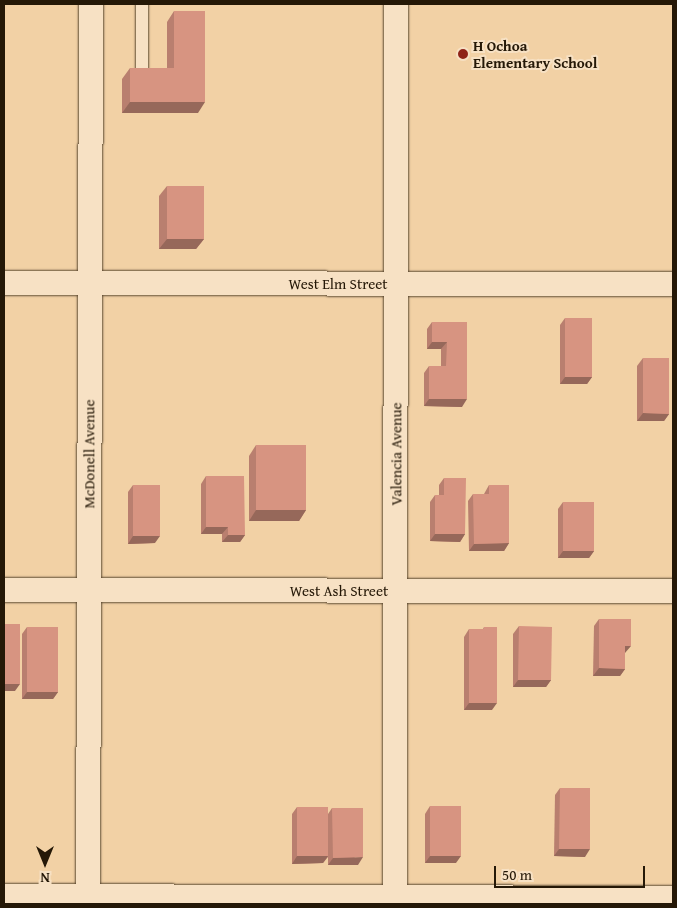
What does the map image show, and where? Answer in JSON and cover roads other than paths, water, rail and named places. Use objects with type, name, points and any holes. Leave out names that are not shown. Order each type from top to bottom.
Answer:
[{"type":"street","name":"McDonell Avenue","points":[[88,900],[91,4]]},
{"type":"street","name":"Valencia Avenue","points":[[395,901],[396,4]]},
{"type":"street","name":"West Elm Street","points":[[4,283],[673,284]]},
{"type":"street","name":"West Ash Street","points":[[4,590],[673,591]]},
{"type":"street","points":[[4,896],[88,900],[395,901],[673,898]]},
{"type":"lane","points":[[142,4],[142,73]]},
{"type":"place","name":"H Ochoa Elementary School","points":[[463,54]]}]
